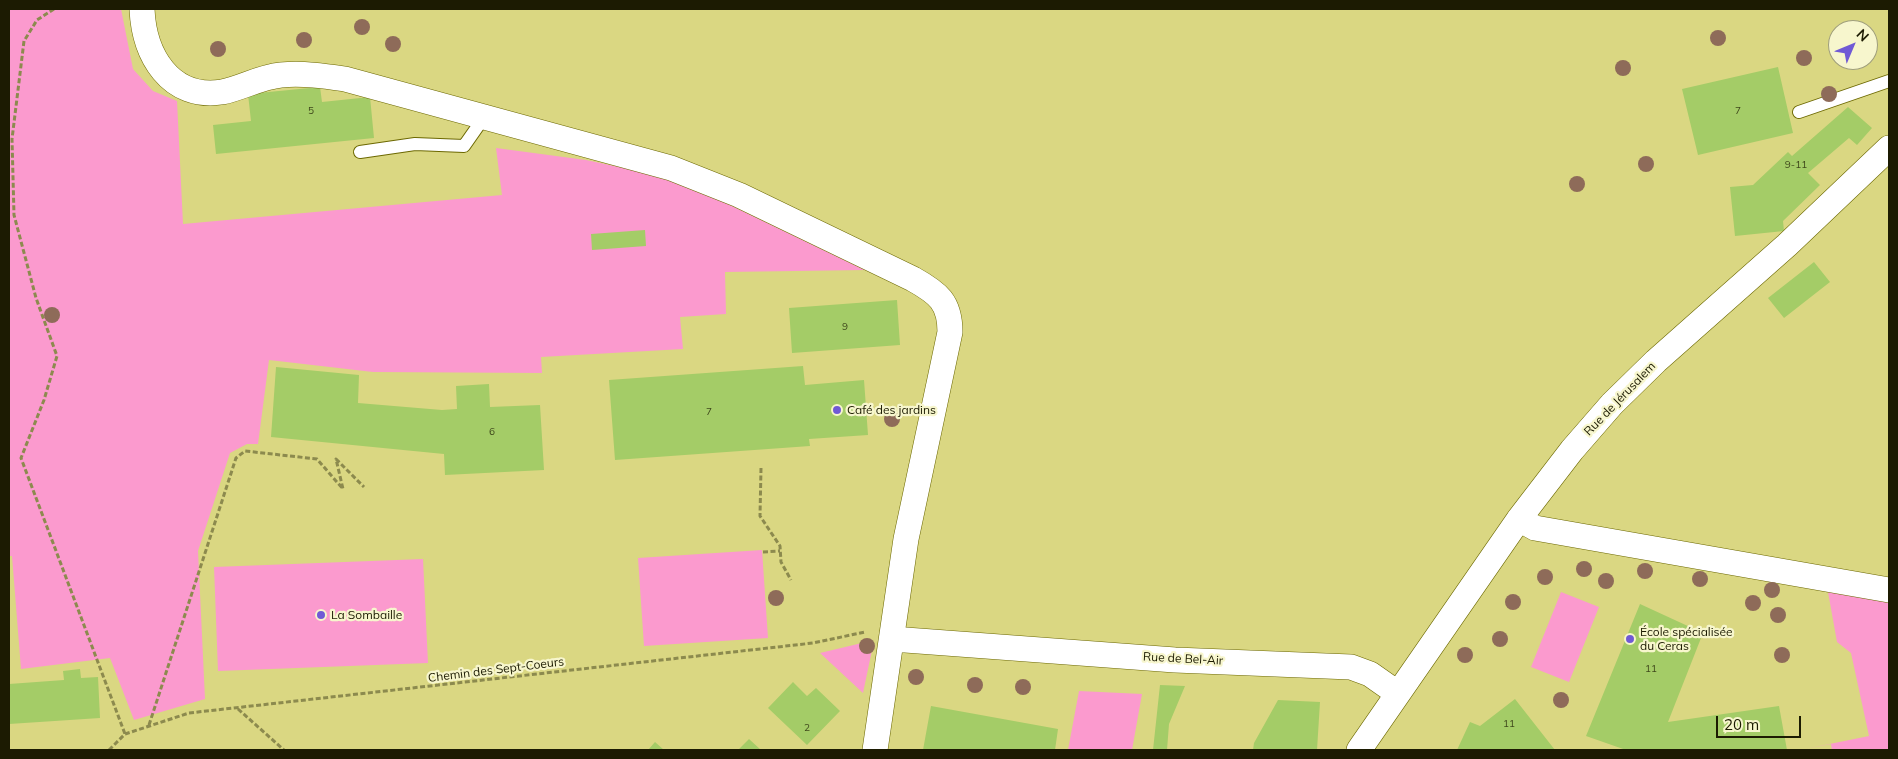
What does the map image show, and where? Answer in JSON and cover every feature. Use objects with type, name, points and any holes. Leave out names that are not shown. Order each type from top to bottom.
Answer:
[{"type":"street","points":[[142,9],[143,27],[149,49],[160,67],[176,83],[186,89],[203,93],[224,92],[259,79],[300,74],[370,85],[671,168],[703,179],[913,279],[930,289],[942,300],[950,315],[950,332],[906,539],[875,750]]},
{"type":"street","name":"Rue de Jérusalem","points":[[1398,693],[1519,519],[1572,450],[1612,404],[1656,361],[1787,245],[1889,148]]},
{"type":"street","points":[[1519,519],[1535,528],[1889,590]]},
{"type":"street","name":"Rue de Bel-Air","points":[[893,634],[1175,660],[1351,667],[1370,674],[1398,693]]},
{"type":"street","points":[[1359,750],[1398,693]]},
{"type":"lane","points":[[1799,112],[1889,81]]},
{"type":"lane","points":[[360,152],[415,144],[464,146],[484,116]]},
{"type":"path","points":[[54,9],[37,20],[24,41],[12,139],[14,215],[36,298],[57,356],[44,400],[21,458],[124,734]]},
{"type":"path","points":[[149,726],[236,458],[245,451],[317,459],[343,489],[336,459],[364,487]]},
{"type":"path","points":[[760,468],[760,516],[780,546],[781,562],[791,580]]},
{"type":"path","points":[[763,552],[780,551]]},
{"type":"path","name":"Chemin des Sept-Coeurs","points":[[109,750],[124,734],[189,713],[893,634]]},
{"type":"path","points":[[238,709],[284,750]]},
{"type":"shaded area","points":[[9,9],[121,9],[133,69],[153,91],[177,101],[183,224],[502,195],[496,148],[586,160],[676,179],[865,270],[725,272],[726,314],[680,317],[683,349],[541,357],[542,373],[373,372],[269,360],[258,444],[247,444],[230,453],[198,551],[205,699],[134,720],[110,658],[21,669],[12,556],[9,556]]},
{"type":"shaded area","points":[[762,550],[768,638],[644,646],[638,558]]},
{"type":"shaded area","name":"La Sombaille","points":[[423,559],[428,663],[218,671],[214,567]]},
{"type":"shaded area","points":[[1847,589],[1889,596],[1889,750],[1832,750],[1831,744],[1805,749],[1869,736],[1851,653],[1837,642],[1828,592]]},
{"type":"shaded area","points":[[1561,592],[1599,607],[1569,682],[1531,667]]},
{"type":"shaded area","points":[[862,643],[870,644],[872,650],[863,693],[820,653]]},
{"type":"shaded area","points":[[1079,691],[1142,694],[1132,750],[1068,750]]},
{"type":"building","points":[[1778,67],[1793,133],[1698,155],[1682,89]]},
{"type":"building","points":[[320,87],[322,102],[370,97],[374,138],[216,154],[213,125],[251,121],[248,94]]},
{"type":"building","points":[[1848,107],[1872,128],[1857,145],[1849,138],[1808,173],[1820,185],[1783,221],[1784,231],[1735,236],[1730,187],[1753,185],[1788,152],[1792,156]]},
{"type":"building","points":[[645,230],[646,246],[592,250],[591,234]]},
{"type":"building","points":[[1814,262],[1830,282],[1784,318],[1768,298]]},
{"type":"building","points":[[897,300],[900,345],[792,353],[789,308]]},
{"type":"building","points":[[803,366],[805,385],[864,380],[868,435],[809,439],[810,446],[615,460],[609,380]]},
{"type":"building","points":[[276,367],[359,375],[358,403],[442,410],[457,409],[456,386],[489,384],[490,407],[540,405],[544,470],[445,475],[444,454],[271,437]]},
{"type":"building","points":[[1640,604],[1703,633],[1668,722],[1779,706],[1787,750],[1626,750],[1586,736]]},
{"type":"building","points":[[80,669],[81,678],[98,677],[100,718],[9,724],[9,684],[64,680],[63,671]]},
{"type":"building","points":[[793,682],[807,696],[816,688],[840,711],[807,745],[768,708]]},
{"type":"building","points":[[1160,685],[1185,686],[1169,724],[1167,750],[1153,750]]},
{"type":"building","points":[[1515,699],[1555,750],[1457,750],[1470,722],[1480,726]]},
{"type":"building","points":[[1278,700],[1320,702],[1317,750],[1253,750],[1254,743]]},
{"type":"building","points":[[931,706],[1058,729],[1055,750],[923,750]]},
{"type":"building","points":[[749,739],[761,750],[738,750]]},
{"type":"building","points":[[655,742],[664,750],[648,750]]},
{"type":"place","name":"Café des jardins","points":[[837,410]]},
{"type":"place","name":"La Sombaille","points":[[321,615]]},
{"type":"place","name":"École spécialisée du Ceras","points":[[1630,639]]}]
